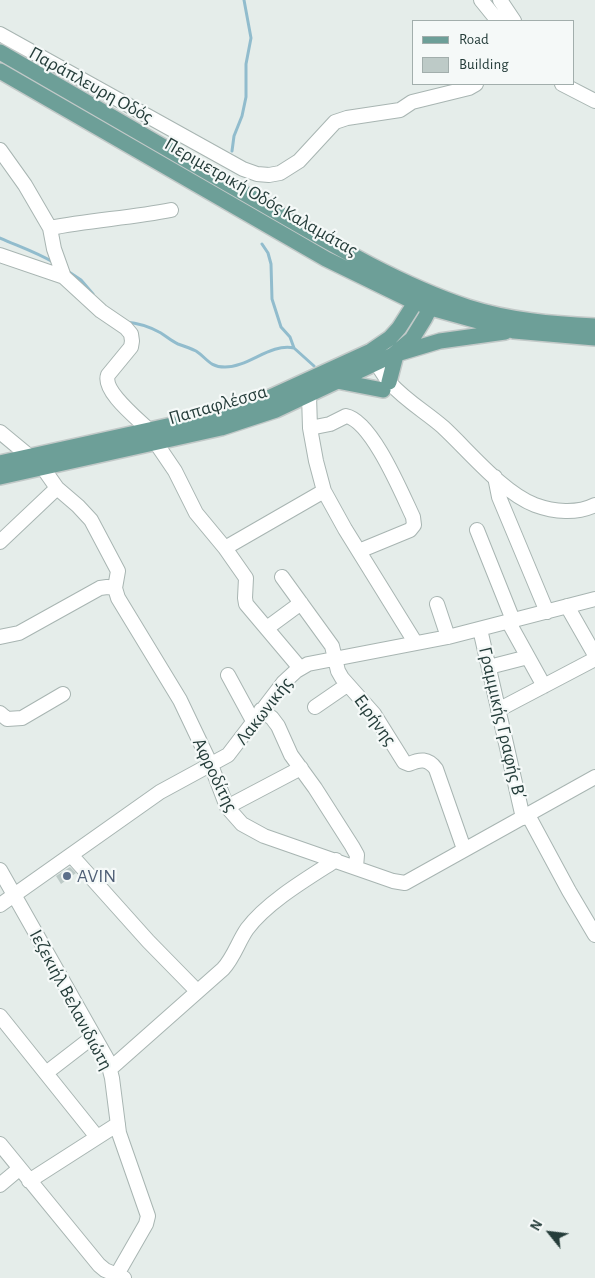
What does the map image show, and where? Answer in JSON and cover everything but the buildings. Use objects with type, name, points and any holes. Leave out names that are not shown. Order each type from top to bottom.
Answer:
[{"type":"main road","name":"Περιμετρική Οδός Καλαμάτας","points":[[0,52],[426,299]]},
{"type":"main road","name":"Περιμετρική Οδός Καλαμάτας","points":[[0,71],[310,249],[376,284],[426,299],[514,331]]},
{"type":"main road","points":[[376,284],[398,303],[399,328]]},
{"type":"main road","points":[[426,299],[516,318],[554,324],[595,326]]},
{"type":"main road","name":"Παπαφλέσσα","points":[[0,463],[29,456],[242,422],[276,410],[337,381],[369,359],[426,299]]},
{"type":"main road","name":"Παπαφλέσσα","points":[[0,477],[43,468],[152,436],[255,404],[369,359],[395,355],[412,339],[426,299]]},
{"type":"main road","points":[[337,381],[386,386],[395,355],[440,341],[514,331],[595,338]]},
{"type":"street","points":[[480,0],[497,20]]},
{"type":"street","points":[[500,0],[513,20]]},
{"type":"street","name":"Παράπλευρη Οδός","points":[[0,34],[244,169],[269,176],[280,173],[299,161],[335,122],[347,118],[400,110],[412,102],[469,88],[474,85]]},
{"type":"street","points":[[564,85],[595,101]]},
{"type":"street","points":[[0,150],[50,228],[54,249],[64,278]]},
{"type":"street","points":[[50,228],[83,222],[142,216],[171,210]]},
{"type":"street","points":[[0,255],[64,278],[131,334],[131,347],[108,375],[106,380],[108,386],[114,396],[152,436],[174,471],[196,513],[225,548],[246,580],[246,602],[300,668]]},
{"type":"street","points":[[369,359],[386,386],[442,426],[515,495],[536,506],[556,510],[575,511],[595,505]]},
{"type":"street","points":[[309,395],[310,428],[324,491],[335,513],[415,642]]},
{"type":"street","points":[[310,428],[330,424],[346,416],[355,419],[383,454],[413,517],[414,525],[410,530],[359,552]]},
{"type":"street","points":[[0,432],[29,456]]},
{"type":"street","name":"Αφροδίτης","points":[[43,468],[57,488],[91,520],[118,571],[115,588],[123,607],[180,700],[211,765],[227,807],[242,824],[258,834],[393,881],[405,883],[595,776]]},
{"type":"street","points":[[495,477],[499,497],[546,612]]},
{"type":"street","points":[[0,542],[57,488]]},
{"type":"street","points":[[225,548],[324,491]]},
{"type":"street","points":[[477,530],[510,621],[544,686]]},
{"type":"street","name":"Ειρήνης","points":[[282,577],[330,643],[338,671],[347,685],[374,714],[406,763],[409,764],[422,759],[435,767],[464,849]]},
{"type":"street","points":[[0,637],[19,633],[100,588],[107,586],[115,588]]},
{"type":"street","name":"Λακωνικής","points":[[0,905],[160,792],[231,753],[283,683],[300,668],[314,662],[448,637],[595,599]]},
{"type":"street","points":[[267,628],[300,603]]},
{"type":"street","points":[[437,604],[448,637]]},
{"type":"street","points":[[567,606],[595,655]]},
{"type":"street","name":"Γραμμικής Γραφής Β΄","points":[[480,629],[525,816],[595,935]]},
{"type":"street","points":[[489,667],[528,657]]},
{"type":"street","points":[[498,710],[595,659]]},
{"type":"street","points":[[228,675],[257,716],[272,718],[278,726],[291,755],[355,851],[357,856],[356,867]]},
{"type":"street","points":[[315,707],[347,685]]},
{"type":"street","points":[[0,713],[7,719],[22,718],[63,694]]},
{"type":"street","points":[[227,807],[301,768]]},
{"type":"street","points":[[70,856],[197,992]]},
{"type":"street","points":[[110,1069],[225,967],[246,930],[256,920],[299,884],[336,860]]},
{"type":"street","name":"Ιεζεκιήλ Βελανιδιώτη","points":[[0,870],[94,1036],[110,1069],[114,1085],[118,1124],[147,1211],[146,1224],[119,1277]]},
{"type":"street","points":[[0,1016],[97,1137]]},
{"type":"street","points":[[46,1073],[94,1036]]},
{"type":"street","points":[[29,1181],[118,1124]]},
{"type":"street","points":[[0,1144],[99,1265],[119,1277]]},
{"type":"street","points":[[0,1185],[19,1169]]},
{"type":"waterway","points":[[232,151],[234,136],[242,116],[246,97],[246,64],[251,38],[244,0]]},
{"type":"waterway","points":[[0,238],[53,262]]},
{"type":"waterway","points":[[262,244],[268,253],[271,264],[272,299],[281,327],[290,337],[294,348],[314,366]]},
{"type":"waterway","points":[[66,270],[81,280],[93,294]]},
{"type":"waterway","points":[[126,322],[155,330],[175,343],[196,351],[212,364],[220,367],[234,366],[276,349],[294,348]]},
{"type":"place","name":"AVIN","points":[[67,876]]}]
